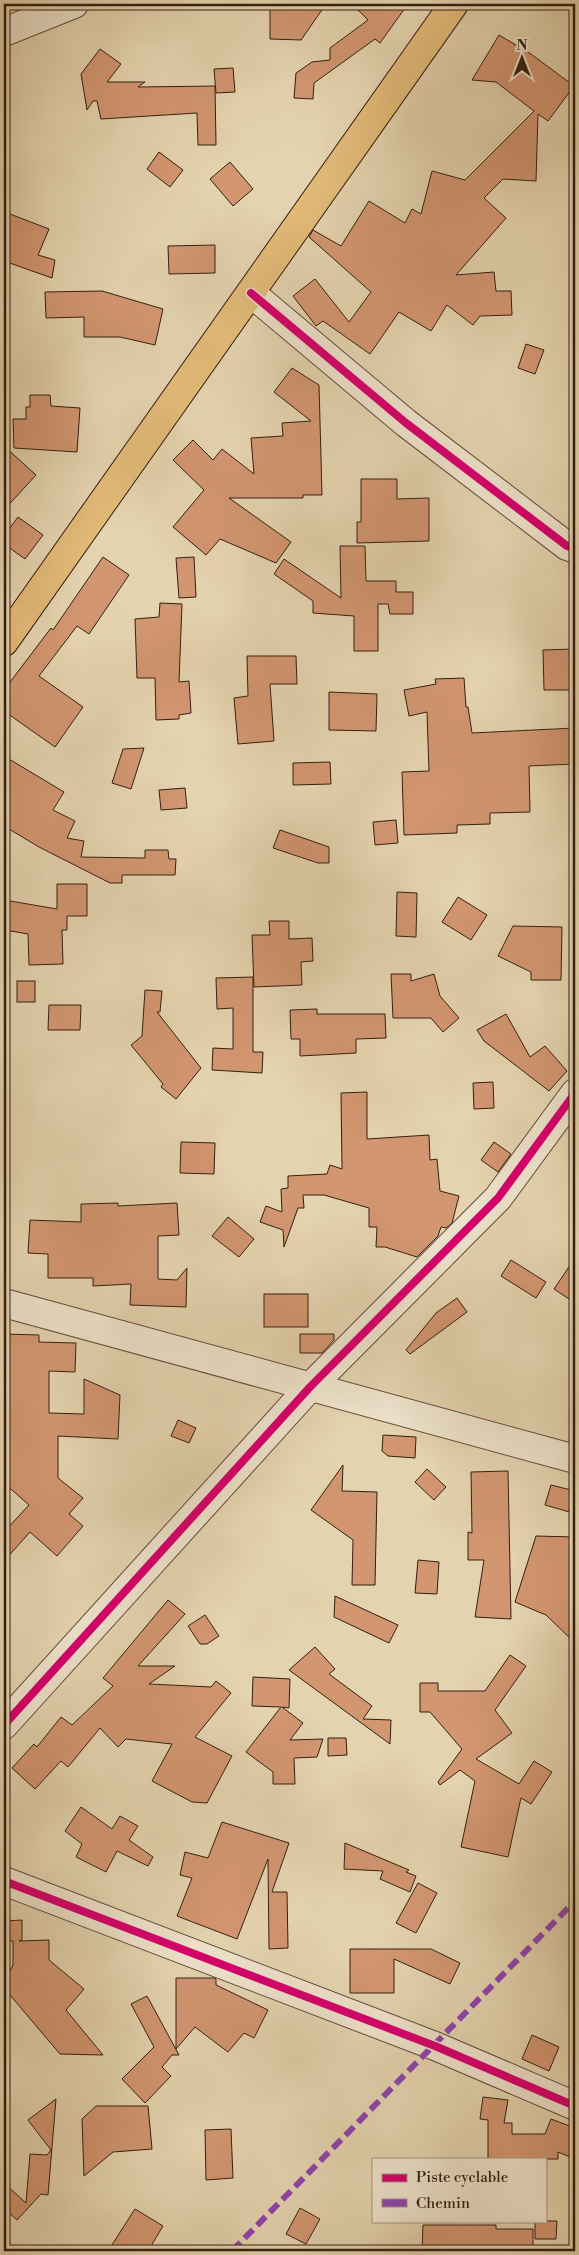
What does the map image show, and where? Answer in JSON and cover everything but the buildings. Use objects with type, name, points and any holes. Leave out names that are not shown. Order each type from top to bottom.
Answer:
[{"type":"main road","points":[[4,642],[454,4]]},
{"type":"street","points":[[4,32],[74,4]]},
{"type":"street","points":[[251,293],[406,423],[567,546],[575,549]]},
{"type":"street","points":[[4,1725],[310,1387],[498,1198],[575,1093]]},
{"type":"street","points":[[4,1303],[575,1459]]},
{"type":"street","points":[[4,1881],[435,2046],[575,2106]]},
{"type":"marked path","points":[[232,2251],[575,1901]]},
{"type":"cycle path","points":[[251,293],[406,423],[567,546],[575,549]]},
{"type":"cycle path","points":[[4,1725],[310,1387],[498,1198],[575,1093]]},
{"type":"cycle path","points":[[4,1881],[435,2046],[575,2106]]}]
